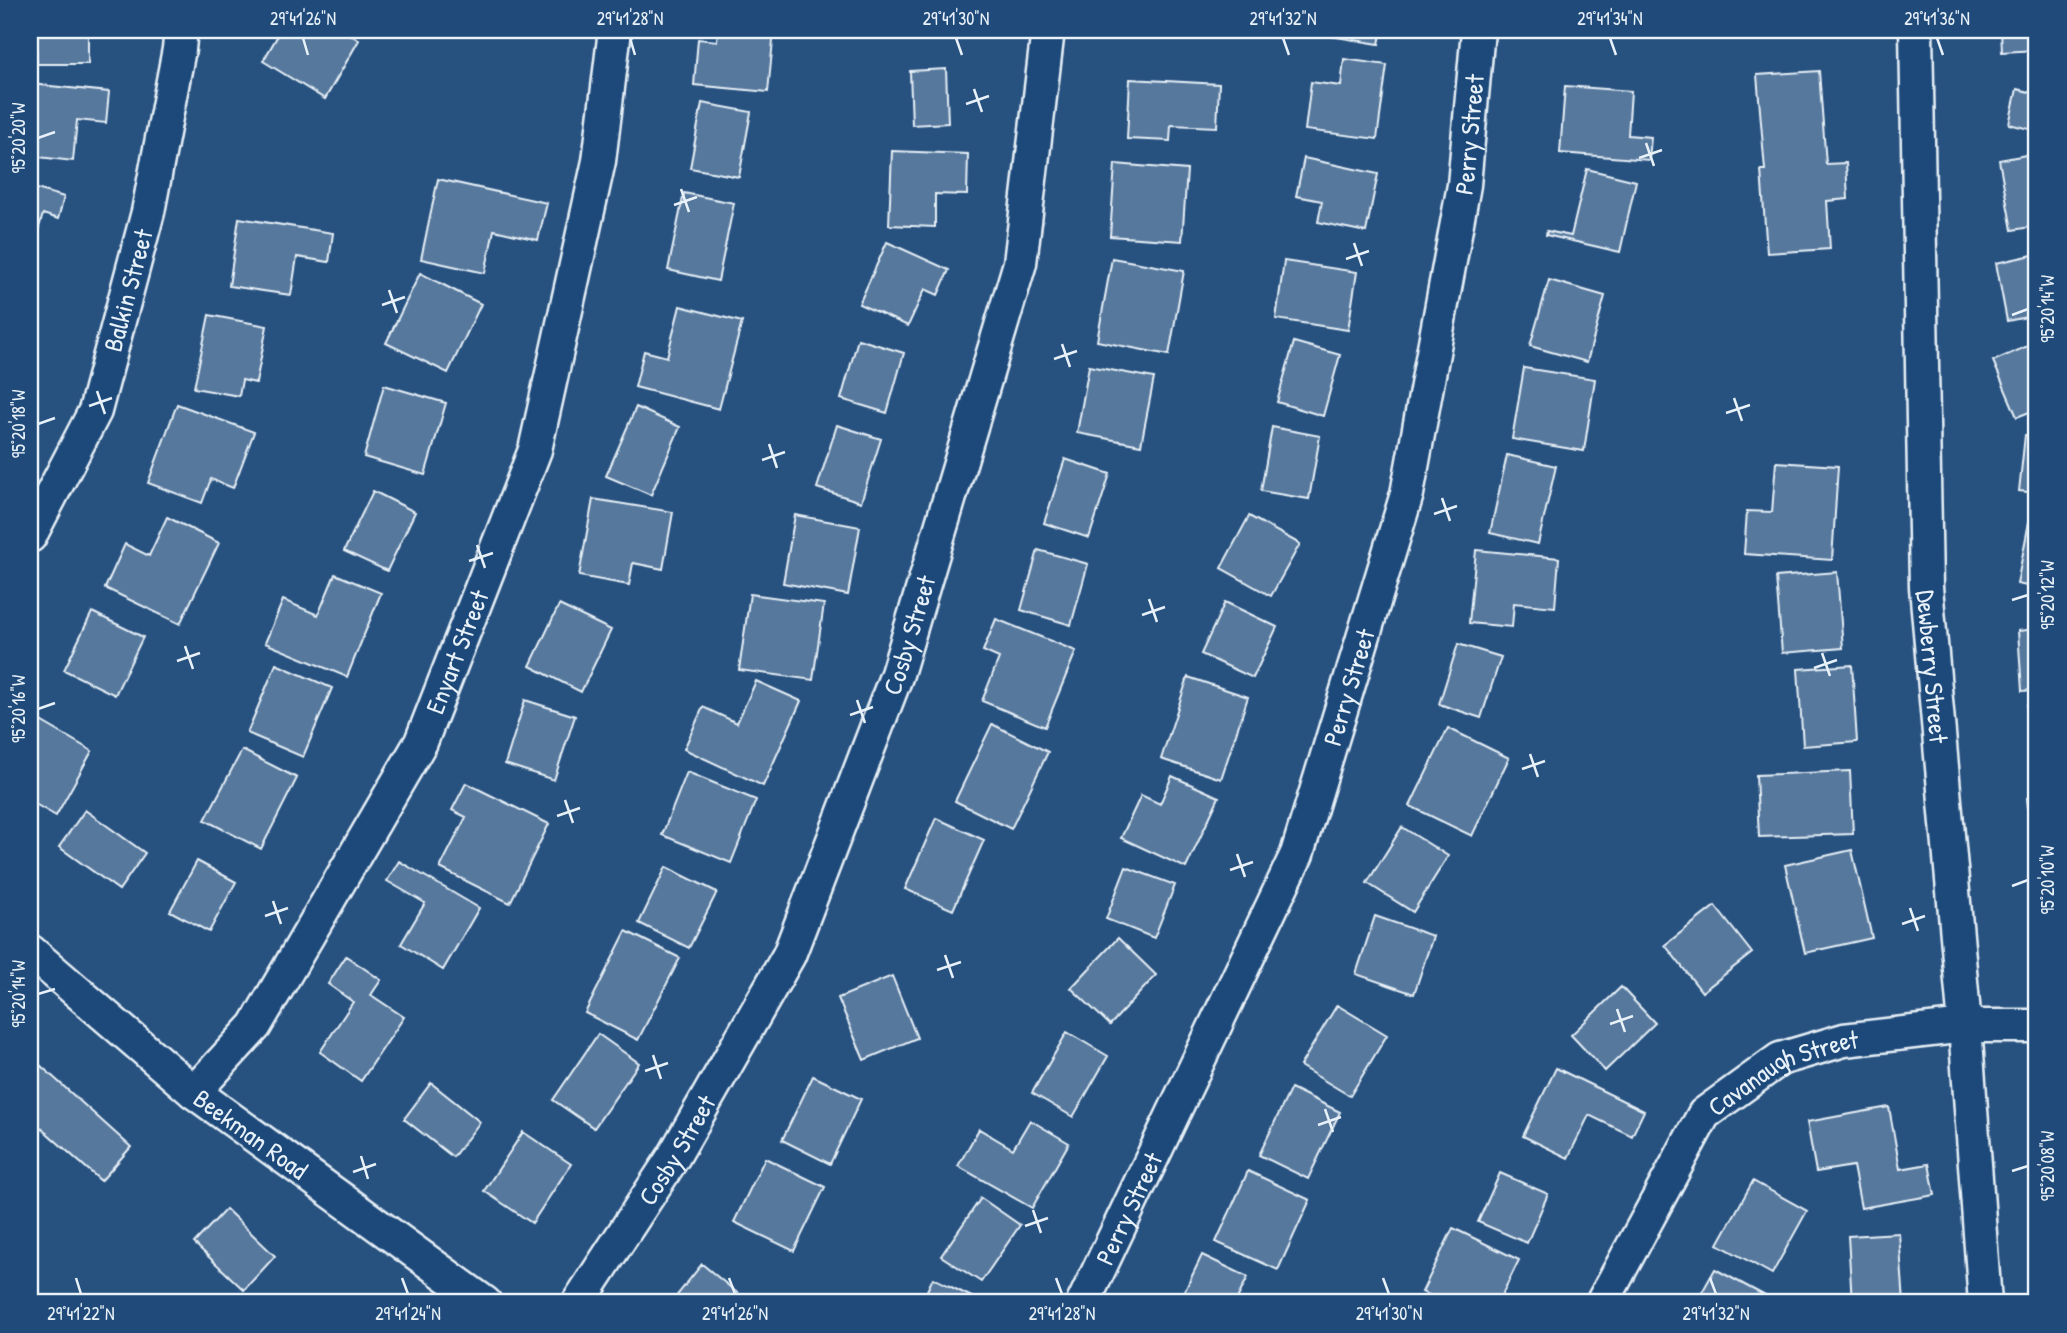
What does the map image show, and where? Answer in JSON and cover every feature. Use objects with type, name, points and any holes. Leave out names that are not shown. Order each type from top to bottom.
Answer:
[{"type":"street","name":"Balkin Street","points":[[30,536],[94,411],[148,212],[181,30]]},
{"type":"street","name":"Enyart Street","points":[[194,1092],[255,1026],[421,742],[535,450],[599,161],[615,30]]},
{"type":"street","name":"Cosby Street","points":[[578,1303],[674,1156],[789,956],[897,674],[1020,263],[1048,30]]},
{"type":"street","name":"Perry Street","points":[[1083,1303],[1297,854],[1407,494],[1464,185],[1478,30]]},
{"type":"street","name":"Dewberry Street","points":[[1916,30],[1926,587],[1965,1027],[1985,1303]]},
{"type":"street","name":"Beekman Road","points":[[30,951],[194,1092],[485,1303]]},
{"type":"street","name":"Cavanaugh Street","points":[[1602,1303],[1704,1114],[1780,1059],[1844,1040],[1965,1027],[2037,1026]]},
{"type":"building","points":[[36,30],[88,30],[88,64],[37,64]]},
{"type":"building","points":[[281,30],[342,30],[359,40],[325,99],[263,61]]},
{"type":"building","points":[[718,30],[774,30],[768,92],[694,85],[698,39],[717,41]]},
{"type":"building","points":[[892,30],[952,30],[951,40],[892,37]]},
{"type":"building","points":[[1177,30],[1234,30],[1233,35]]},
{"type":"building","points":[[1331,30],[1382,30],[1379,44],[1330,36]]},
{"type":"building","points":[[1765,30],[1796,30],[1768,39]]},
{"type":"building","points":[[2001,30],[2037,30],[2037,50],[2002,52]]},
{"type":"building","points":[[1344,59],[1387,65],[1377,139],[1305,130],[1311,82],[1341,86]]},
{"type":"building","points":[[946,69],[948,123],[912,125],[910,71]]},
{"type":"building","points":[[1819,71],[1826,164],[1846,163],[1848,199],[1827,201],[1830,249],[1767,253],[1761,170],[1765,170],[1757,75]]},
{"type":"building","points":[[1130,79],[1219,84],[1217,127],[1171,125],[1170,141],[1127,139]]},
{"type":"building","points":[[30,84],[109,92],[106,123],[77,120],[73,161],[30,156]]},
{"type":"building","points":[[1565,86],[1631,91],[1628,135],[1651,137],[1649,160],[1560,153]]},
{"type":"building","points":[[2017,89],[2037,94],[2037,131],[2009,124]]},
{"type":"building","points":[[702,103],[751,112],[739,177],[690,168]]},
{"type":"building","points":[[892,151],[968,154],[967,195],[935,194],[935,227],[889,225]]},
{"type":"building","points":[[2037,153],[2037,226],[2012,230],[1999,160]]},
{"type":"building","points":[[1304,158],[1378,174],[1366,232],[1318,222],[1322,201],[1296,196]]},
{"type":"building","points":[[1115,164],[1187,170],[1182,241],[1110,236]]},
{"type":"building","points":[[1587,169],[1636,181],[1620,252],[1546,235],[1547,231],[1571,236]]},
{"type":"building","points":[[438,179],[547,203],[538,240],[494,230],[485,273],[421,259]]},
{"type":"building","points":[[30,187],[64,197],[58,219],[43,214],[30,258]]},
{"type":"building","points":[[684,193],[734,203],[718,281],[668,270]]},
{"type":"building","points":[[239,218],[333,233],[329,262],[297,257],[291,295],[229,286]]},
{"type":"building","points":[[887,242],[949,270],[938,295],[925,289],[908,326],[859,304]]},
{"type":"building","points":[[2037,254],[2037,315],[2007,321],[1996,263]]},
{"type":"building","points":[[1112,258],[1184,271],[1169,355],[1097,341]]},
{"type":"building","points":[[1284,261],[1357,272],[1348,330],[1276,319]]},
{"type":"building","points":[[420,273],[481,304],[448,373],[386,343]]},
{"type":"building","points":[[1549,280],[1605,296],[1587,362],[1530,346]]},
{"type":"building","points":[[680,306],[742,322],[719,409],[635,387],[644,351],[667,357]]},
{"type":"building","points":[[209,315],[267,326],[256,383],[242,380],[239,396],[194,388]]},
{"type":"building","points":[[858,339],[904,353],[887,413],[841,399]]},
{"type":"building","points":[[1294,342],[1340,355],[1323,416],[1277,402]]},
{"type":"building","points":[[2037,342],[2037,409],[2017,417],[1993,361]]},
{"type":"building","points":[[1089,366],[1154,378],[1141,445],[1077,433]]},
{"type":"building","points":[[1524,368],[1595,379],[1584,451],[1512,439]]},
{"type":"building","points":[[384,385],[446,403],[425,475],[364,457]]},
{"type":"building","points":[[177,404],[254,432],[233,488],[211,479],[202,503],[148,483]]},
{"type":"building","points":[[636,407],[680,427],[651,495],[606,476]]},
{"type":"building","points":[[837,425],[881,439],[861,502],[817,488]]},
{"type":"building","points":[[1272,427],[1320,436],[1309,499],[1261,491]]},
{"type":"building","points":[[2025,435],[2037,436],[2037,493],[2019,491]]},
{"type":"building","points":[[1507,455],[1556,466],[1538,544],[1490,533]]},
{"type":"building","points":[[1065,459],[1110,474],[1089,538],[1044,523]]},
{"type":"building","points":[[1776,462],[1838,466],[1832,560],[1744,554],[1747,511],[1772,512]]},
{"type":"building","points":[[373,491],[415,512],[387,571],[344,551]]},
{"type":"building","points":[[593,499],[673,512],[663,569],[633,563],[629,585],[579,576]]},
{"type":"building","points":[[795,515],[860,527],[848,595],[783,583]]},
{"type":"building","points":[[1249,516],[1300,544],[1271,596],[1221,568]]},
{"type":"building","points":[[167,517],[219,543],[180,624],[105,588],[125,544],[149,556]]},
{"type":"building","points":[[2029,522],[2037,524],[2037,588],[2017,584]]},
{"type":"building","points":[[1038,550],[1088,564],[1071,625],[1021,610]]},
{"type":"building","points":[[1476,550],[1559,558],[1555,607],[1514,603],[1512,627],[1469,623]]},
{"type":"building","points":[[1837,572],[1843,648],[1782,653],[1776,577]]},
{"type":"building","points":[[335,574],[381,593],[347,677],[265,643],[283,600],[318,615]]},
{"type":"building","points":[[750,594],[824,604],[813,680],[739,670]]},
{"type":"building","points":[[1225,602],[1277,627],[1253,678],[1201,654]]},
{"type":"building","points":[[559,605],[611,630],[581,692],[530,666]]},
{"type":"building","points":[[92,612],[143,637],[115,695],[64,670]]},
{"type":"building","points":[[996,619],[1076,651],[1045,727],[982,701],[999,658],[983,651]]},
{"type":"building","points":[[2037,629],[2037,690],[2022,691],[2018,631]]},
{"type":"building","points":[[1458,644],[1501,657],[1481,718],[1439,704]]},
{"type":"building","points":[[276,664],[332,688],[303,757],[247,733]]},
{"type":"building","points":[[1852,665],[1857,742],[1803,746],[1798,669]]},
{"type":"building","points":[[1188,677],[1248,697],[1221,779],[1161,759]]},
{"type":"building","points":[[756,681],[801,701],[763,786],[684,749],[703,707],[737,723]]},
{"type":"building","points":[[525,700],[575,716],[554,780],[505,764]]},
{"type":"building","points":[[2037,704],[2037,783],[2035,783],[2027,705]]},
{"type":"building","points":[[32,716],[92,751],[56,816],[30,801]]},
{"type":"building","points":[[992,724],[1048,752],[1011,829],[955,801]]},
{"type":"building","points":[[1448,728],[1509,758],[1472,836],[1410,806]]},
{"type":"building","points":[[242,750],[297,778],[261,849],[205,820]]},
{"type":"building","points":[[1850,771],[1853,834],[1759,837],[1756,775]]},
{"type":"building","points":[[687,772],[756,800],[731,863],[662,835]]},
{"type":"building","points":[[1172,776],[1219,797],[1186,868],[1121,838],[1141,795],[1160,804]]},
{"type":"building","points":[[466,783],[549,824],[510,903],[440,868],[466,817],[452,810]]},
{"type":"building","points":[[2037,797],[2037,872],[2035,873],[2027,798]]},
{"type":"building","points":[[85,810],[145,853],[119,890],[59,847]]},
{"type":"building","points":[[936,818],[984,840],[953,910],[905,889]]},
{"type":"building","points":[[1402,827],[1448,856],[1413,912],[1367,883]]},
{"type":"building","points":[[1852,850],[1872,938],[1805,953],[1785,865]]},
{"type":"building","points":[[197,861],[236,882],[209,932],[170,911]]},
{"type":"building","points":[[399,861],[479,908],[443,970],[401,944],[425,903],[387,881]]},
{"type":"building","points":[[666,867],[717,892],[689,948],[639,923]]},
{"type":"building","points":[[1126,867],[1175,885],[1154,938],[1106,919]]},
{"type":"building","points":[[1715,906],[1752,953],[1702,992],[1665,945]]},
{"type":"building","points":[[1375,916],[1433,936],[1414,994],[1356,974]]},
{"type":"building","points":[[626,931],[680,958],[638,1040],[585,1013]]},
{"type":"building","points":[[1118,938],[1156,975],[1110,1025],[1071,988]]},
{"type":"building","points":[[346,956],[381,980],[371,995],[404,1017],[361,1081],[320,1052],[353,1002],[328,984]]},
{"type":"building","points":[[892,976],[917,1038],[864,1060],[838,998]]},
{"type":"building","points":[[1621,987],[1655,1023],[1605,1071],[1571,1035]]},
{"type":"building","points":[[1337,1005],[1387,1035],[1350,1096],[1300,1066]]},
{"type":"building","points":[[1067,1032],[1108,1056],[1073,1117],[1032,1093]]},
{"type":"building","points":[[598,1034],[639,1063],[594,1128],[553,1100]]},
{"type":"building","points":[[30,1056],[131,1147],[101,1181],[30,1118]]},
{"type":"building","points":[[1556,1068],[1644,1111],[1632,1136],[1589,1115],[1568,1158],[1523,1136]]},
{"type":"building","points":[[813,1076],[861,1099],[830,1164],[782,1140]]},
{"type":"building","points":[[431,1083],[480,1122],[453,1157],[404,1119]]},
{"type":"building","points":[[1291,1088],[1340,1112],[1308,1179],[1259,1155]]},
{"type":"building","points":[[1889,1107],[1900,1169],[1929,1164],[1935,1195],[1861,1208],[1853,1166],[1816,1172],[1807,1122]]},
{"type":"building","points":[[1030,1120],[1069,1143],[1032,1208],[958,1166],[979,1129],[1013,1149]]},
{"type":"building","points":[[523,1132],[571,1164],[532,1223],[484,1191]]},
{"type":"building","points":[[765,1158],[825,1187],[794,1251],[734,1222]]},
{"type":"building","points":[[1248,1171],[1310,1200],[1278,1270],[1216,1242]]},
{"type":"building","points":[[1500,1173],[1548,1194],[1527,1243],[1478,1222]]},
{"type":"building","points":[[1753,1181],[1807,1211],[1772,1274],[1718,1244]]},
{"type":"building","points":[[981,1198],[1020,1225],[981,1282],[941,1256]]},
{"type":"building","points":[[226,1209],[275,1256],[244,1290],[194,1243]]},
{"type":"building","points":[[1453,1228],[1519,1260],[1498,1303],[1446,1303],[1422,1292]]},
{"type":"building","points":[[1899,1233],[1904,1303],[1852,1303],[1848,1236]]},
{"type":"building","points":[[1202,1255],[1248,1277],[1235,1303],[1179,1303]]},
{"type":"building","points":[[702,1264],[741,1296],[735,1303],[671,1303]]},
{"type":"building","points":[[1715,1269],[1769,1298],[1766,1303],[1696,1303]]},
{"type":"building","points":[[933,1278],[978,1300],[977,1303],[921,1303]]}]
